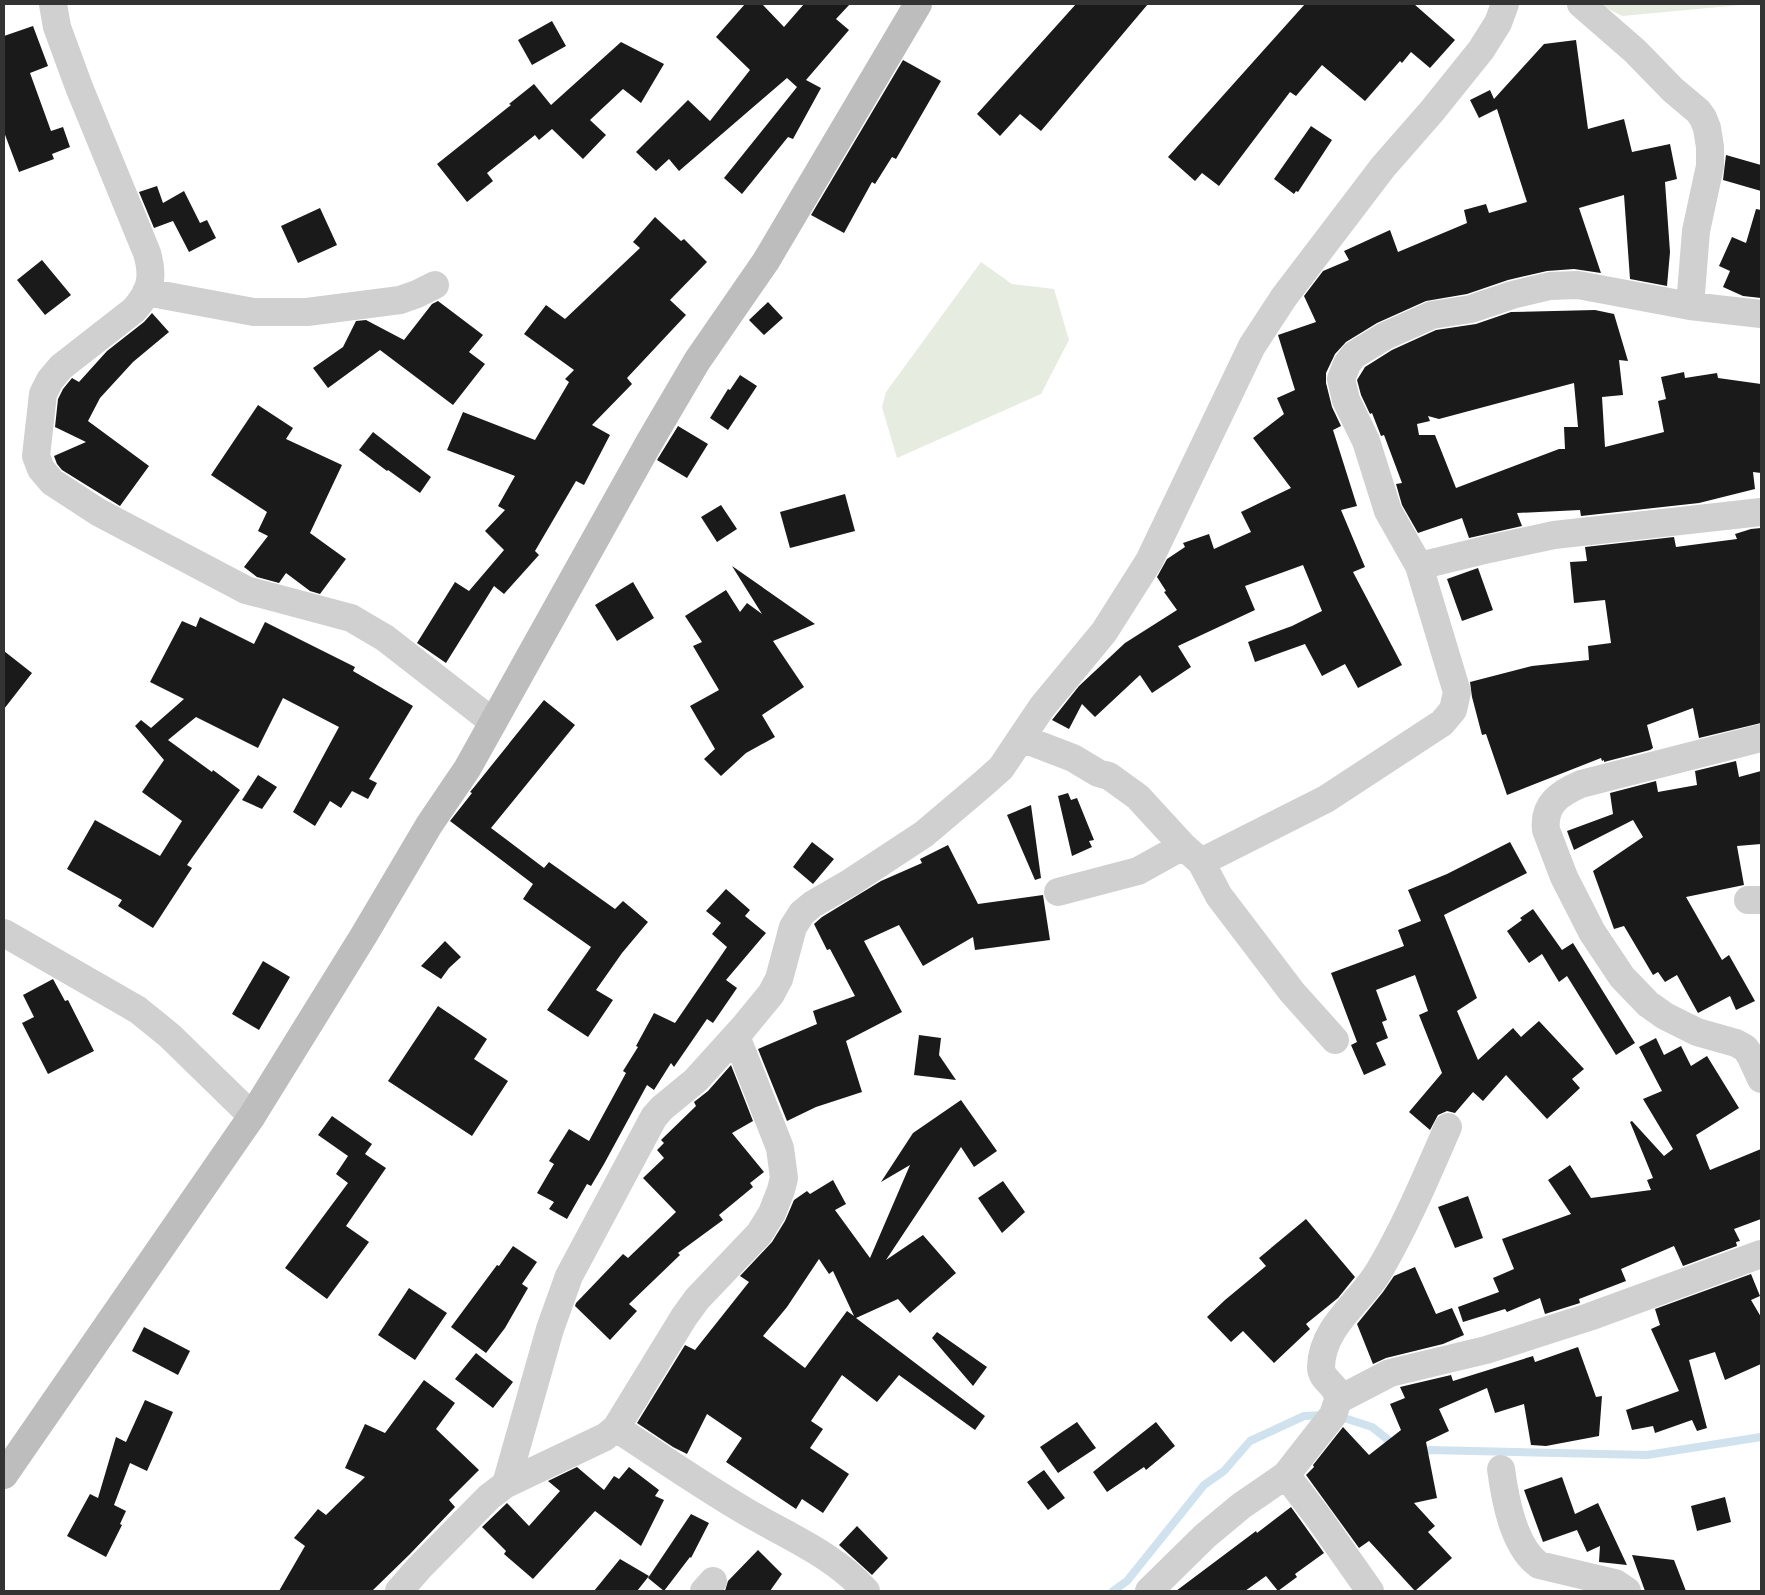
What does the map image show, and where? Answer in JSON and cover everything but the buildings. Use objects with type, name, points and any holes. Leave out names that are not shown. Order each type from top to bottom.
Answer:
[{"type":"street","points":[[53,4],[57,27],[76,78],[151,267],[150,284],[144,299],[134,310],[61,367],[50,380],[43,394],[36,456],[41,469],[52,482],[98,512],[246,590],[352,618],[385,638],[494,722]]},
{"type":"street","points":[[4,1475],[252,1116],[364,935],[429,825],[467,769],[650,441],[697,361],[766,261],[918,4]]},
{"type":"street","points":[[506,1484],[547,1338],[569,1276],[654,1117],[696,1080],[736,1036],[770,994],[779,980],[793,928],[802,914],[813,904],[924,834],[1001,768],[1042,707],[1104,632],[1149,561],[1252,346],[1279,305],[1383,166],[1432,111],[1481,50],[1498,23],[1505,4]]},
{"type":"street","points":[[1581,4],[1635,50],[1673,90],[1698,111],[1707,128],[1710,166],[1696,231],[1690,306]]},
{"type":"street","points":[[146,292],[254,312],[307,312],[400,300],[417,294],[435,284]]},
{"type":"street","points":[[1058,892],[1192,854],[1326,798],[1442,723],[1453,710],[1457,692],[1419,566],[1388,511],[1366,441],[1346,400],[1341,379],[1347,364],[1354,355],[1385,336],[1432,315],[1471,309],[1512,295],[1550,286],[1578,286],[1690,306],[1761,314]]},
{"type":"street","points":[[1419,566],[1488,549],[1554,536],[1761,512]]},
{"type":"street","points":[[1021,738],[1073,758],[1098,773],[1109,776],[1138,797],[1192,854],[1219,896],[1292,992],[1335,1040]]},
{"type":"street","points":[[1761,738],[1581,784],[1558,795],[1546,816],[1545,822],[1546,830],[1564,877],[1592,932],[1622,977],[1648,1004],[1665,1016],[1697,1032],[1736,1043],[1745,1048],[1761,1079]]},
{"type":"street","points":[[4,933],[138,1010],[170,1036],[252,1116]]},
{"type":"street","points":[[399,1591],[483,1503],[506,1484],[605,1437],[616,1428],[697,1299],[759,1234],[772,1213],[784,1178],[780,1148],[736,1036]]},
{"type":"street","points":[[1150,1591],[1205,1536],[1241,1506],[1286,1475],[1333,1415],[1338,1400],[1335,1390],[1326,1381],[1321,1368],[1326,1342],[1337,1324],[1378,1272],[1404,1224],[1448,1126]]},
{"type":"street","points":[[1338,1400],[1390,1372],[1486,1350],[1570,1323],[1761,1254]]},
{"type":"street","points":[[616,1428],[719,1496],[832,1561],[855,1579],[866,1591]]},
{"type":"street","points":[[1501,1469],[1505,1499],[1520,1541],[1532,1560],[1539,1565],[1615,1583],[1627,1591]]},
{"type":"street","points":[[1286,1475],[1370,1591]]},
{"type":"shaded area","points":[[1599,4],[1751,4],[1622,16]]},
{"type":"shaded area","points":[[981,262],[1012,284],[1054,289],[1069,340],[1041,394],[897,458],[882,407],[886,392]]},
{"type":"waterway","points":[[1113,1591],[1127,1581],[1204,1485],[1224,1471],[1250,1441],[1304,1416],[1324,1415]]},
{"type":"waterway","points":[[1338,1416],[1372,1427],[1396,1446]]},
{"type":"waterway","points":[[1417,1452],[1431,1450],[1647,1455],[1761,1437]]}]
